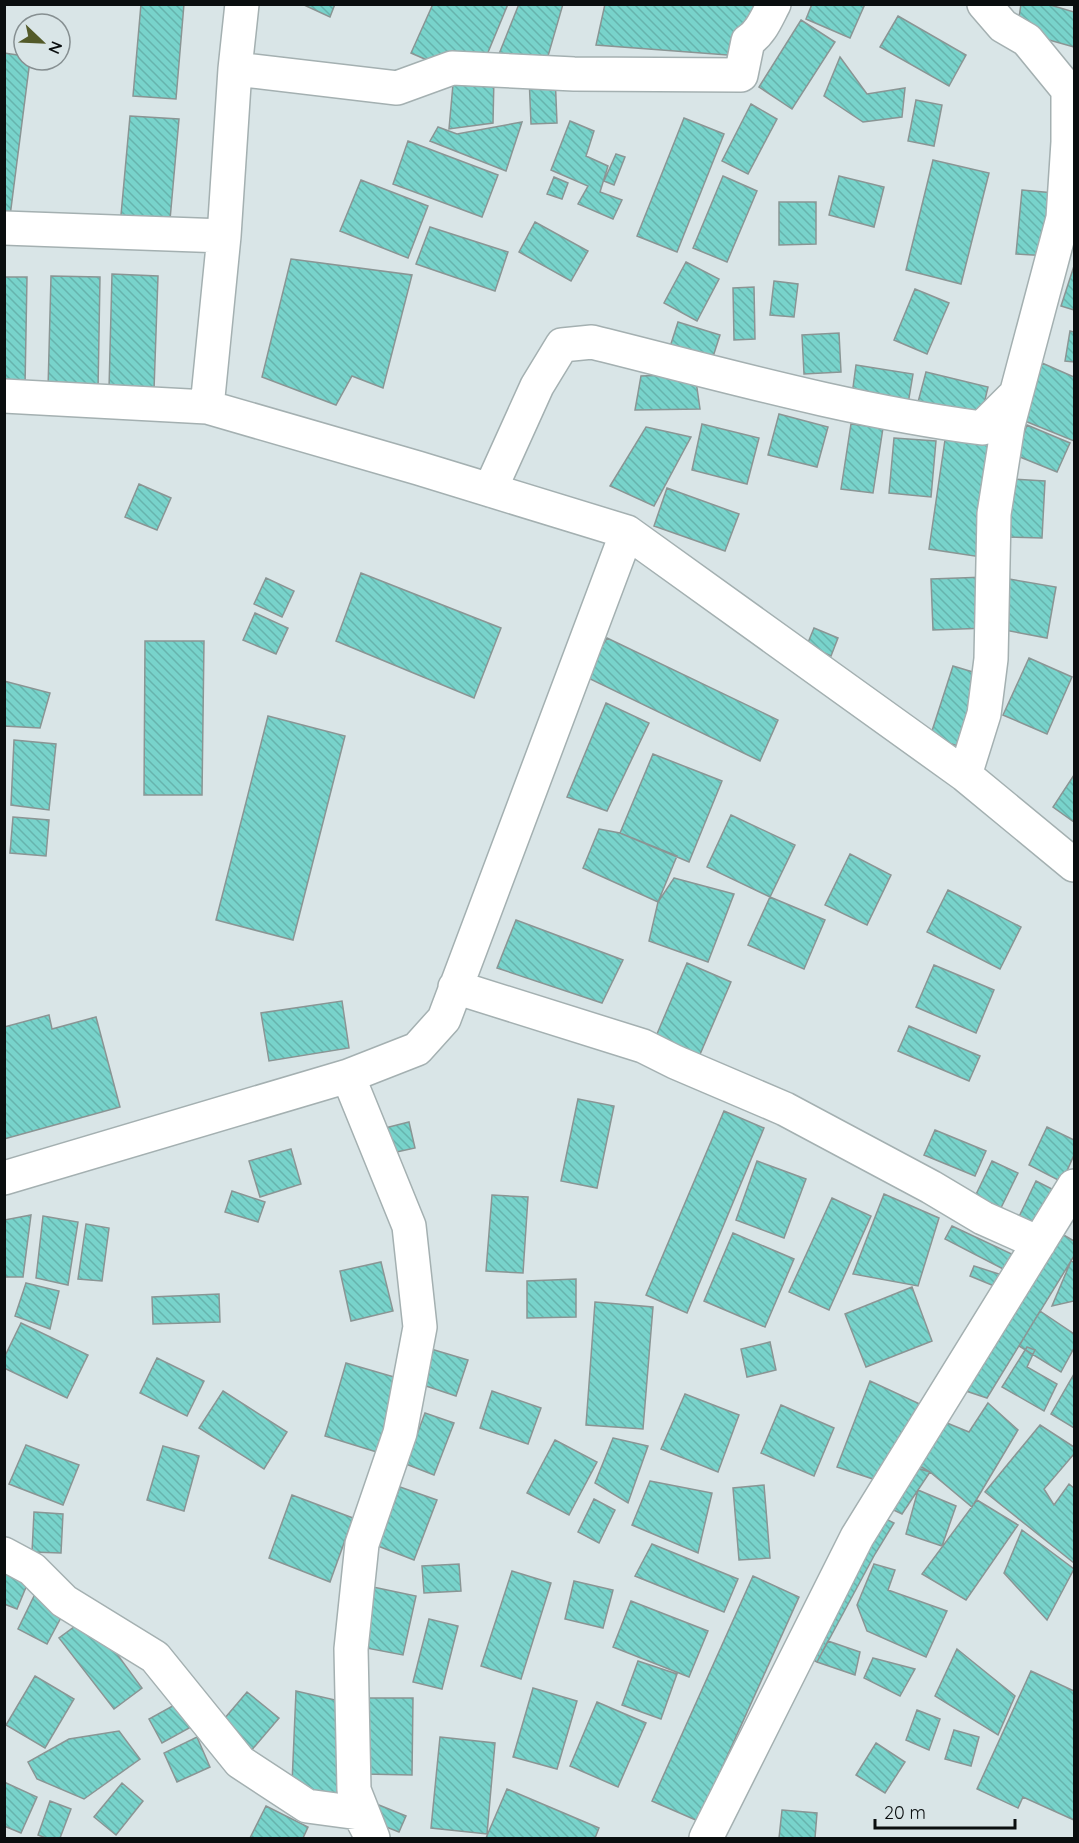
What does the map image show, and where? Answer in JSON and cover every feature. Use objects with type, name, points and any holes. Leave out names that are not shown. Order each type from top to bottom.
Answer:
[{"type":"street","points":[[207,407],[224,236],[235,69],[242,4]]},
{"type":"street","points":[[235,69],[397,88],[452,68],[574,74],[741,75],[748,41],[755,37],[761,29],[774,4]]},
{"type":"street","points":[[965,775],[984,714],[991,659],[994,514],[1008,425],[1063,218],[1071,90],[1027,40],[1003,26],[984,4]]},
{"type":"street","points":[[4,228],[224,236]]},
{"type":"street","points":[[490,490],[537,386],[562,345],[592,342],[781,390],[927,421],[982,428],[1016,394]]},
{"type":"street","points":[[4,396],[207,407],[627,532],[965,775],[1074,865]]},
{"type":"street","points":[[4,1178],[348,1076],[417,1049],[444,1018],[627,532]]},
{"type":"street","points":[[455,987],[642,1046],[785,1109],[984,1218],[1039,1243]]},
{"type":"street","points":[[348,1076],[409,1226],[420,1327],[400,1433],[362,1544],[351,1649],[354,1790],[372,1837]]},
{"type":"street","points":[[706,1839],[857,1537],[1074,1186]]},
{"type":"street","points":[[4,1554],[32,1569],[64,1601],[155,1658],[240,1762],[307,1806],[359,1813],[372,1837]]},
{"type":"building","points":[[141,4],[184,4],[176,99],[133,96]]},
{"type":"building","points":[[302,4],[335,4],[330,17]]},
{"type":"building","points":[[433,4],[508,4],[484,62],[443,67],[411,53]]},
{"type":"building","points":[[519,4],[563,4],[546,63],[497,59]]},
{"type":"building","points":[[605,4],[763,4],[754,57],[596,45]]},
{"type":"building","points":[[812,4],[865,4],[850,38],[806,19]]},
{"type":"building","points":[[1021,4],[1047,4],[1074,12],[1074,47],[1017,31]]},
{"type":"building","points":[[898,16],[966,55],[949,86],[880,47]]},
{"type":"building","points":[[801,20],[835,42],[792,109],[759,87]]},
{"type":"building","points":[[4,53],[12,54],[12,72],[28,72],[9,224],[4,223]]},
{"type":"building","points":[[840,57],[867,94],[905,88],[902,117],[863,122],[824,96]]},
{"type":"building","points":[[454,73],[494,76],[493,123],[449,129]]},
{"type":"building","points":[[555,74],[557,123],[531,124],[529,76]]},
{"type":"building","points":[[916,100],[942,105],[934,146],[908,141]]},
{"type":"building","points":[[751,104],[777,119],[748,174],[722,161]]},
{"type":"building","points":[[130,116],[179,119],[169,231],[120,226]]},
{"type":"building","points":[[684,118],[724,134],[677,252],[637,236]]},
{"type":"building","points":[[570,121],[594,131],[586,156],[608,166],[600,192],[622,200],[613,219],[578,204],[588,186],[551,170]]},
{"type":"building","points":[[522,122],[506,171],[430,141],[438,127],[457,134]]},
{"type":"building","points":[[408,141],[498,175],[482,217],[393,184]]},
{"type":"building","points":[[616,154],[625,157],[614,185],[604,181]]},
{"type":"building","points":[[933,160],[989,173],[961,284],[906,270]]},
{"type":"building","points":[[723,176],[757,191],[727,262],[693,248]]},
{"type":"building","points":[[839,176],[884,187],[874,227],[829,215]]},
{"type":"building","points":[[554,177],[568,183],[562,199],[547,194]]},
{"type":"building","points":[[361,180],[428,206],[408,258],[340,231]]},
{"type":"building","points":[[1022,190],[1054,193],[1049,256],[1016,254]]},
{"type":"building","points":[[779,202],[816,202],[816,244],[779,245]]},
{"type":"building","points":[[535,222],[588,251],[571,281],[519,252]]},
{"type":"building","points":[[430,227],[508,252],[495,291],[416,264]]},
{"type":"building","points":[[291,259],[412,275],[383,388],[352,376],[336,405],[262,377]]},
{"type":"building","points":[[686,262],[719,279],[697,321],[664,303]]},
{"type":"building","points":[[1074,266],[1074,310],[1061,306]]},
{"type":"building","points":[[112,274],[158,276],[154,390],[109,389]]},
{"type":"building","points":[[51,276],[100,277],[98,390],[48,389]]},
{"type":"building","points":[[4,277],[27,277],[25,386],[4,386]]},
{"type":"building","points":[[774,281],[798,284],[794,317],[770,315]]},
{"type":"building","points":[[754,287],[755,339],[734,340],[733,288]]},
{"type":"building","points":[[915,289],[949,303],[927,354],[894,340]]},
{"type":"building","points":[[678,322],[720,335],[711,363],[669,350]]},
{"type":"building","points":[[1070,331],[1074,332],[1074,362],[1065,361]]},
{"type":"building","points":[[839,333],[841,372],[804,374],[802,335]]},
{"type":"building","points":[[1042,363],[1074,377],[1074,441],[1020,419]]},
{"type":"building","points":[[856,365],[913,374],[908,404],[852,395]]},
{"type":"building","points":[[926,372],[988,387],[980,421],[917,406]]},
{"type":"building","points":[[695,374],[700,409],[635,410],[641,376]]},
{"type":"building","points":[[779,414],[828,427],[817,467],[768,455]]},
{"type":"building","points":[[702,424],[759,438],[747,484],[692,470]]},
{"type":"building","points":[[851,424],[883,428],[873,493],[841,489]]},
{"type":"building","points":[[1027,425],[1070,443],[1057,472],[1015,455]]},
{"type":"building","points":[[646,427],[691,437],[654,506],[610,486]]},
{"type":"building","points":[[946,433],[997,440],[981,557],[929,549]]},
{"type":"building","points":[[894,438],[936,441],[931,497],[889,493]]},
{"type":"building","points":[[1011,479],[1045,481],[1042,538],[1007,537]]},
{"type":"building","points":[[139,484],[171,498],[157,530],[125,517]]},
{"type":"building","points":[[667,488],[739,514],[725,551],[654,526]]},
{"type":"building","points":[[361,573],[501,628],[474,698],[336,641]]},
{"type":"building","points":[[986,577],[988,628],[933,630],[931,579]]},
{"type":"building","points":[[266,578],[294,591],[282,617],[254,604]]},
{"type":"building","points":[[1009,579],[1056,587],[1047,638],[999,629]]},
{"type":"building","points":[[255,613],[288,628],[276,654],[243,640]]},
{"type":"building","points":[[814,628],[838,638],[831,656],[807,645]]},
{"type":"building","points":[[607,638],[778,720],[760,761],[584,676]]},
{"type":"building","points":[[145,641],[204,641],[202,795],[144,795]]},
{"type":"building","points":[[1029,658],[1072,677],[1047,734],[1003,715]]},
{"type":"building","points":[[953,666],[983,675],[961,747],[930,737]]},
{"type":"building","points":[[4,681],[50,693],[40,728],[4,726]]},
{"type":"building","points":[[606,703],[649,723],[607,811],[567,797]]},
{"type":"building","points":[[268,716],[345,736],[293,940],[216,920]]},
{"type":"building","points":[[14,740],[56,744],[49,810],[11,805]]},
{"type":"building","points":[[653,754],[722,781],[689,862],[620,833]]},
{"type":"building","points":[[1074,775],[1074,822],[1053,807]]},
{"type":"building","points":[[731,815],[795,845],[770,897],[707,867]]},
{"type":"building","points":[[13,817],[49,820],[46,856],[10,853]]},
{"type":"building","points":[[599,829],[620,833],[677,856],[658,902],[583,868]]},
{"type":"building","points":[[850,854],[891,875],[867,925],[825,905]]},
{"type":"building","points":[[674,878],[734,894],[708,962],[649,941],[658,902]]},
{"type":"building","points":[[948,890],[1021,927],[1000,969],[927,932]]},
{"type":"building","points":[[770,897],[825,920],[804,969],[748,945]]},
{"type":"building","points":[[516,920],[623,960],[602,1003],[497,968]]},
{"type":"building","points":[[687,963],[731,982],[698,1059],[654,1041]]},
{"type":"building","points":[[934,965],[994,990],[976,1033],[916,1007]]},
{"type":"building","points":[[342,1001],[349,1048],[269,1061],[261,1013]]},
{"type":"building","points":[[49,1015],[52,1029],[96,1017],[120,1107],[4,1139],[4,1027]]},
{"type":"building","points":[[909,1026],[980,1056],[969,1081],[898,1051]]},
{"type":"building","points":[[578,1099],[614,1106],[597,1188],[561,1181]]},
{"type":"building","points":[[724,1111],[764,1128],[687,1313],[646,1295]]},
{"type":"building","points":[[409,1122],[415,1148],[387,1154],[381,1129]]},
{"type":"building","points":[[1047,1127],[1074,1140],[1074,1155],[1062,1182],[1029,1165]]},
{"type":"building","points":[[935,1130],[986,1151],[975,1176],[924,1155]]},
{"type":"building","points":[[291,1149],[301,1184],[260,1197],[249,1161]]},
{"type":"building","points":[[757,1161],[806,1179],[784,1238],[736,1220]]},
{"type":"building","points":[[992,1161],[1018,1173],[996,1218],[971,1205]]},
{"type":"building","points":[[1036,1181],[1060,1193],[1040,1235],[1016,1223]]},
{"type":"building","points":[[232,1191],[265,1202],[258,1222],[225,1212]]},
{"type":"building","points":[[884,1194],[939,1218],[918,1286],[853,1274]]},
{"type":"building","points":[[492,1195],[528,1197],[523,1273],[486,1271]]},
{"type":"building","points":[[832,1198],[871,1216],[829,1310],[789,1292]]},
{"type":"building","points":[[31,1215],[23,1277],[4,1277],[4,1220]]},
{"type":"building","points":[[43,1216],[78,1222],[68,1285],[36,1278]]},
{"type":"building","points":[[86,1224],[109,1228],[102,1281],[78,1279]]},
{"type":"building","points":[[952,1226],[1016,1256],[1009,1272],[945,1239]]},
{"type":"building","points":[[1055,1230],[1074,1241],[1074,1256],[987,1398],[960,1389]]},
{"type":"building","points":[[733,1233],[794,1259],[765,1327],[704,1301]]},
{"type":"building","points":[[1071,1261],[1074,1262],[1074,1301],[1052,1306]]},
{"type":"building","points":[[381,1262],[393,1311],[351,1321],[340,1271]]},
{"type":"building","points":[[974,1266],[1005,1276],[999,1288],[970,1276]]},
{"type":"building","points":[[576,1279],[576,1317],[527,1318],[527,1281]]},
{"type":"building","points":[[26,1283],[59,1291],[50,1329],[15,1316]]},
{"type":"building","points":[[912,1287],[932,1341],[866,1367],[845,1314]]},
{"type":"building","points":[[219,1294],[220,1322],[153,1324],[152,1297]]},
{"type":"building","points":[[595,1302],[653,1307],[643,1429],[586,1425]]},
{"type":"building","points":[[1040,1311],[1074,1334],[1074,1348],[1061,1372],[1019,1346]]},
{"type":"building","points":[[21,1323],[88,1355],[67,1398],[4,1368],[4,1358]]},
{"type":"building","points":[[770,1342],[776,1370],[747,1377],[741,1349]]},
{"type":"building","points":[[1027,1347],[1035,1350],[1027,1367],[1057,1384],[1044,1411],[1002,1387]]},
{"type":"building","points":[[431,1349],[468,1360],[456,1396],[420,1384]]},
{"type":"building","points":[[157,1358],[204,1381],[187,1416],[140,1393]]},
{"type":"building","points":[[346,1363],[401,1379],[380,1453],[325,1436]]},
{"type":"building","points":[[1074,1374],[1074,1428],[1051,1414]]},
{"type":"building","points":[[870,1381],[922,1405],[873,1479],[837,1467]]},
{"type":"building","points":[[223,1391],[287,1432],[264,1469],[199,1428]]},
{"type":"building","points":[[492,1391],[541,1408],[528,1444],[480,1428]]},
{"type":"building","points":[[685,1394],[739,1415],[718,1472],[661,1449]]},
{"type":"building","points":[[988,1403],[1018,1430],[972,1507],[930,1472],[913,1467],[942,1421],[969,1432]]},
{"type":"building","points":[[781,1405],[834,1428],[814,1476],[761,1453]]},
{"type":"building","points":[[425,1413],[454,1423],[434,1475],[406,1464]]},
{"type":"building","points":[[1040,1425],[1074,1447],[1074,1454],[1044,1489],[1054,1505],[1069,1484],[1074,1488],[1074,1563],[985,1492]]},
{"type":"building","points":[[613,1438],[648,1446],[628,1503],[595,1483]]},
{"type":"building","points":[[555,1440],[597,1462],[569,1515],[527,1493]]},
{"type":"building","points":[[26,1445],[79,1465],[63,1505],[9,1484]]},
{"type":"building","points":[[163,1446],[199,1456],[184,1511],[147,1500]]},
{"type":"building","points":[[910,1460],[930,1472],[902,1514],[879,1503]]},
{"type":"building","points":[[650,1481],[712,1493],[698,1553],[632,1525]]},
{"type":"building","points":[[764,1485],[770,1558],[739,1560],[733,1488]]},
{"type":"building","points":[[400,1487],[437,1500],[414,1560],[378,1546]]},
{"type":"building","points":[[918,1490],[956,1506],[942,1546],[906,1534]]},
{"type":"building","points":[[292,1495],[353,1518],[330,1582],[269,1558]]},
{"type":"building","points":[[594,1499],[615,1510],[599,1543],[578,1532]]},
{"type":"building","points":[[977,1500],[1018,1525],[966,1600],[922,1574]]},
{"type":"building","points":[[34,1512],[63,1514],[61,1553],[32,1552]]},
{"type":"building","points":[[872,1512],[894,1523],[817,1662],[799,1653]]},
{"type":"building","points":[[1022,1530],[1074,1569],[1047,1620],[1004,1573]]},
{"type":"building","points":[[652,1544],[738,1579],[724,1612],[635,1576]]},
{"type":"building","points":[[459,1564],[461,1591],[424,1593],[422,1566]]},
{"type":"building","points":[[874,1564],[895,1570],[888,1590],[947,1611],[926,1657],[867,1631],[857,1605]]},
{"type":"building","points":[[4,1570],[29,1580],[17,1609],[4,1604]]},
{"type":"building","points":[[512,1571],[551,1583],[521,1679],[481,1666]]},
{"type":"building","points":[[753,1576],[799,1597],[698,1821],[652,1801]]},
{"type":"building","points":[[574,1581],[613,1590],[603,1628],[565,1619]]},
{"type":"building","points":[[373,1587],[416,1596],[403,1655],[361,1647]]},
{"type":"building","points":[[35,1594],[65,1610],[47,1644],[18,1629]]},
{"type":"building","points":[[631,1601],[708,1631],[689,1677],[613,1647]]},
{"type":"building","points":[[89,1616],[142,1688],[114,1709],[59,1638]]},
{"type":"building","points":[[429,1619],[458,1626],[442,1689],[413,1682]]},
{"type":"building","points":[[828,1641],[860,1652],[855,1675],[817,1662]]},
{"type":"building","points":[[957,1649],[1015,1696],[998,1735],[935,1696]]},
{"type":"building","points":[[873,1658],[915,1669],[900,1696],[864,1678]]},
{"type":"building","points":[[638,1661],[677,1674],[661,1719],[622,1705]]},
{"type":"building","points":[[1031,1671],[1074,1691],[1074,1820],[1023,1797],[1018,1808],[977,1789]]},
{"type":"building","points":[[35,1676],[74,1699],[45,1748],[6,1725]]},
{"type":"building","points":[[533,1688],[577,1701],[557,1769],[513,1757]]},
{"type":"building","points":[[296,1691],[344,1702],[343,1798],[292,1784]]},
{"type":"building","points":[[247,1692],[279,1718],[250,1752],[219,1725]]},
{"type":"building","points":[[366,1698],[413,1698],[412,1775],[364,1774]]},
{"type":"building","points":[[597,1702],[646,1723],[618,1787],[570,1766]]},
{"type":"building","points":[[178,1703],[191,1727],[162,1743],[149,1719]]},
{"type":"building","points":[[917,1710],[940,1719],[929,1750],[906,1740]]},
{"type":"building","points":[[954,1730],[979,1737],[971,1766],[945,1759]]},
{"type":"building","points":[[119,1731],[140,1759],[84,1799],[37,1779],[28,1762],[69,1739]]},
{"type":"building","points":[[197,1737],[210,1767],[177,1782],[164,1753]]},
{"type":"building","points":[[440,1737],[495,1743],[487,1834],[431,1828]]},
{"type":"building","points":[[876,1743],[905,1762],[885,1793],[856,1775]]},
{"type":"building","points":[[4,1782],[37,1797],[21,1833],[4,1826]]},
{"type":"building","points":[[122,1783],[143,1801],[116,1835],[94,1817]]},
{"type":"building","points":[[507,1789],[599,1828],[595,1838],[486,1838]]},
{"type":"building","points":[[50,1801],[71,1809],[60,1838],[46,1838],[38,1835]]},
{"type":"building","points":[[369,1801],[406,1816],[399,1832],[371,1821]]},
{"type":"building","points":[[266,1806],[308,1827],[303,1838],[250,1838]]},
{"type":"building","points":[[782,1810],[817,1813],[815,1838],[779,1838]]}]
